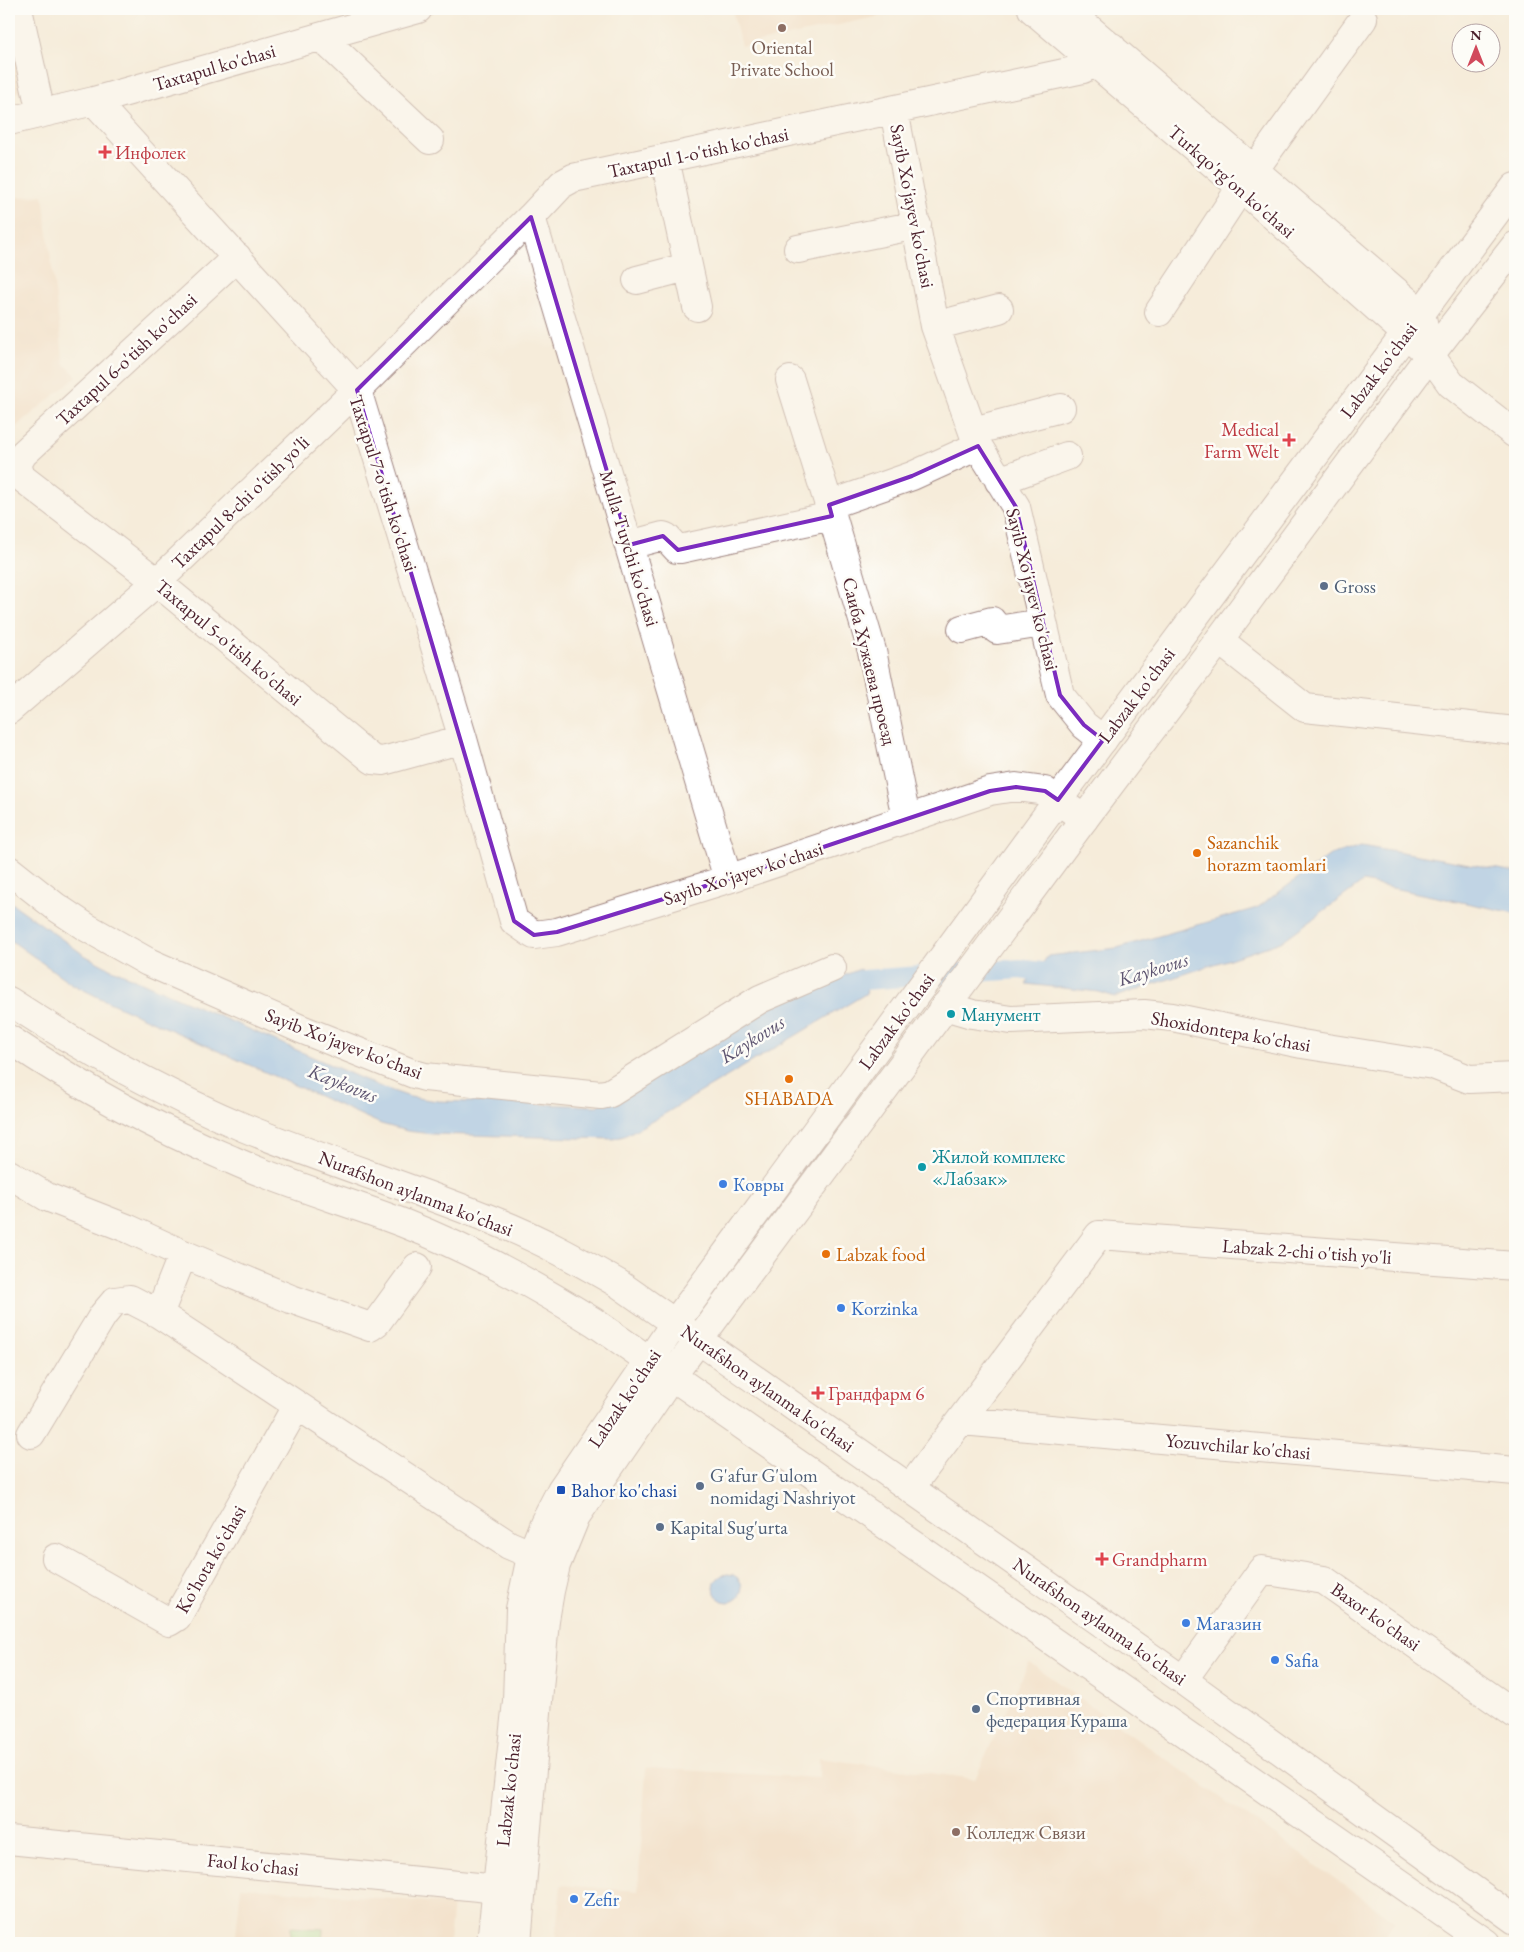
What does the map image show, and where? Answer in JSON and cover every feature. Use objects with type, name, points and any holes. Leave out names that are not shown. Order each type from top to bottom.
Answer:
[{"type":"street","points":[[18,9],[41,113]]},
{"type":"street","name":"Taxtapul ko'chasi","points":[[9,121],[94,101],[418,9]]},
{"type":"street","name":"Turkqo'rg'on ko'chasi","points":[[1032,9],[1103,55],[1413,323]]},
{"type":"street","name":"Turkqo'rg'on ko'chasi","points":[[1066,9],[1103,55]]},
{"type":"street","points":[[1159,312],[1248,180],[1363,19]]},
{"type":"street","points":[[321,37],[430,140]]},
{"type":"street","name":"Taxtapul 1-o'tish ko'chasi","points":[[357,390],[532,217],[562,184],[573,178],[1083,69],[1103,55]]},
{"type":"street","name":"Taxtapul 7-o'tish ko'chasi","points":[[94,101],[357,390],[463,739],[514,921]]},
{"type":"street","name":"Sayib Xo'jayev ko'chasi","points":[[894,110],[935,326],[976,439],[1016,507],[1060,695],[1084,724],[1103,740]]},
{"type":"street","points":[[665,159],[697,307]]},
{"type":"street","name":"Labzak ko'chasi","points":[[517,1943],[545,1620],[550,1591],[544,1560],[544,1523],[561,1490],[675,1323],[940,961],[1515,187]]},
{"type":"street","name":"Mulla Tuychi ko'chasi","points":[[532,217],[728,879]]},
{"type":"street","points":[[798,249],[917,225]]},
{"type":"street","name":"Labzak ko'chasi","points":[[492,1943],[517,1701],[520,1609],[544,1560],[698,1339],[1430,355],[1515,246]]},
{"type":"street","name":"Taxtapul 6-o'tish ko'chasi","points":[[17,464],[23,454],[237,257]]},
{"type":"street","points":[[637,280],[688,266]]},
{"type":"street","points":[[935,326],[999,309]]},
{"type":"street","points":[[1413,323],[1430,355],[1451,384],[1515,434]]},
{"type":"street","name":"Саиба Хужаева проезд","points":[[790,380],[872,651],[906,818]]},
{"type":"street","name":"Taxtapul 8-chi o'tish yo'li","points":[[9,710],[157,582],[357,390]]},
{"type":"street","points":[[629,545],[666,537],[677,549],[680,549],[831,511],[912,476],[976,439],[1061,408]]},
{"type":"street","points":[[999,481],[1067,456]]},
{"type":"street","name":"Taxtapul 5-o'tish ko'chasi","points":[[17,464],[21,477],[157,582],[373,760],[384,761],[463,739]]},
{"type":"street","points":[[962,629],[992,621],[997,630],[1043,623]]},
{"type":"street","points":[[1219,640],[1305,708],[1515,732]]},
{"type":"street","name":"Sayib Xo'jayev ko'chasi","points":[[514,921],[534,935],[557,932],[728,879],[990,791],[1016,787],[1045,791],[1084,819]]},
{"type":"street","name":"Sayib Xo'jayev ko'chasi","points":[[9,870],[56,907],[86,927],[148,962],[301,1029],[425,1077],[600,1095],[610,1094],[760,999],[832,968]]},
{"type":"street","name":"Shoxidontepa ko'chasi","points":[[951,998],[972,1014],[1012,1020],[1144,1014],[1172,1017],[1302,1044],[1432,1065],[1469,1079],[1515,1077]]},
{"type":"street","name":"Nurafshon aylanma ko'chasi","points":[[9,1001],[79,1045],[203,1109],[289,1145],[492,1220],[560,1250],[619,1284],[1183,1680],[1515,1920]]},
{"type":"street","name":"Nurafshon aylanma ko'chasi","points":[[9,1039],[104,1097],[188,1141],[269,1176],[366,1209],[458,1246],[509,1272],[594,1322],[1486,1943]]},
{"type":"street","points":[[9,1174],[47,1197],[130,1229],[291,1299],[370,1327],[377,1322],[417,1267]]},
{"type":"street","points":[[366,1209],[376,1204],[382,1196],[383,1186],[377,1177]]},
{"type":"street","name":"Labzak 2-chi o'tish yo'li","points":[[962,1421],[1099,1235],[1515,1266]]},
{"type":"street","points":[[159,1314],[184,1254]]},
{"type":"street","points":[[31,1434],[103,1315],[115,1301],[130,1299],[159,1314],[509,1545],[544,1560]]},
{"type":"street","name":"Koʻhota koʻchasi","points":[[56,1558],[169,1622],[173,1621],[298,1406]]},
{"type":"street","points":[[910,1488],[962,1421]]},
{"type":"street","name":"Yozuvchilar ko'chasi","points":[[962,1421],[1515,1471]]},
{"type":"street","name":"Baxor ko'chasi","points":[[1183,1680],[1262,1570],[1324,1580],[1515,1714]]},
{"type":"street","points":[[1118,1686],[1114,1672],[1118,1658],[1127,1652],[1143,1652]]},
{"type":"street","name":"Faol ko'chasi","points":[[9,1840],[498,1889]]},
{"type":"highlighted area","points":[[531,217],[629,545],[663,536],[678,550],[832,516],[829,505],[912,476],[978,446],[1016,507],[1060,695],[1084,725],[1103,740],[1058,800],[1045,791],[1016,787],[990,791],[728,879],[557,932],[534,935],[514,921],[357,390]]},
{"type":"shaded area","name":"Oriental Private School","points":[[732,9],[913,9],[741,46]]},
{"type":"shaded area","points":[[9,25],[25,91],[12,93],[13,98],[9,99]]},
{"type":"shaded area","points":[[43,195],[64,364],[77,376],[9,433],[9,198]]},
{"type":"shaded area","name":"Колледж Связи","points":[[1029,1662],[1395,1921],[1379,1943],[555,1943],[561,1885],[638,1891],[646,1768],[819,1778],[819,1758],[975,1779]]},
{"type":"shaded area","points":[[241,1887],[453,1904],[449,1943],[235,1943]]},
{"type":"green space","points":[[291,1927],[323,1929],[322,1943],[290,1943]]},
{"type":"water","points":[[1362,845],[1515,872],[1515,913],[1363,882],[1281,942],[1115,997],[1099,992],[1026,984],[1048,956],[1117,948],[1257,908],[1330,855]]},
{"type":"water","points":[[9,901],[84,955],[105,966],[381,1087],[410,1097],[438,1101],[597,1106],[776,1003],[860,969],[867,993],[656,1119],[624,1136],[613,1139],[432,1134],[407,1131],[381,1124],[72,984],[9,939]]},
{"type":"water","points":[[728,1574],[738,1578],[742,1588],[738,1598],[728,1602],[718,1598],[714,1588],[718,1578]]},
{"type":"waterway","name":"Kaykovus","points":[[837,991],[863,980],[1020,969],[1062,975]]},
{"type":"place","name":"Oriental Private School","points":[[782,28]]},
{"type":"place","name":"Инфолек","points":[[105,152]]},
{"type":"place","name":"Medical Farm Welt","points":[[1289,440]]},
{"type":"place","name":"Gross","points":[[1324,586]]},
{"type":"place","name":"Sazanchik horazm taomlari","points":[[1197,853]]},
{"type":"place","name":"Манумент","points":[[951,1014]]},
{"type":"place","name":"SHABADA","points":[[789,1079]]},
{"type":"place","name":"Жилой комплекс «Лабзак»","points":[[922,1167]]},
{"type":"place","name":"Ковры","points":[[723,1184]]},
{"type":"place","name":"Labzak food","points":[[826,1254]]},
{"type":"place","name":"Korzinka","points":[[841,1308]]},
{"type":"place","name":"Грандфарм 6","points":[[818,1393]]},
{"type":"place","name":"G'afur G'ulom nomidagi Nashriyot","points":[[700,1486]]},
{"type":"place","name":"Bahor ko'chasi","points":[[561,1490]]},
{"type":"place","name":"Kapital Sug'urta","points":[[660,1527]]},
{"type":"place","name":"Grandpharm","points":[[1102,1559]]},
{"type":"place","name":"Магазин","points":[[1186,1623]]},
{"type":"place","name":"Safia","points":[[1275,1660]]},
{"type":"place","name":"Спортивная федерация Кураша","points":[[976,1709]]},
{"type":"place","name":"Колледж Связи","points":[[956,1832]]},
{"type":"place","name":"Zefir","points":[[574,1899]]}]
